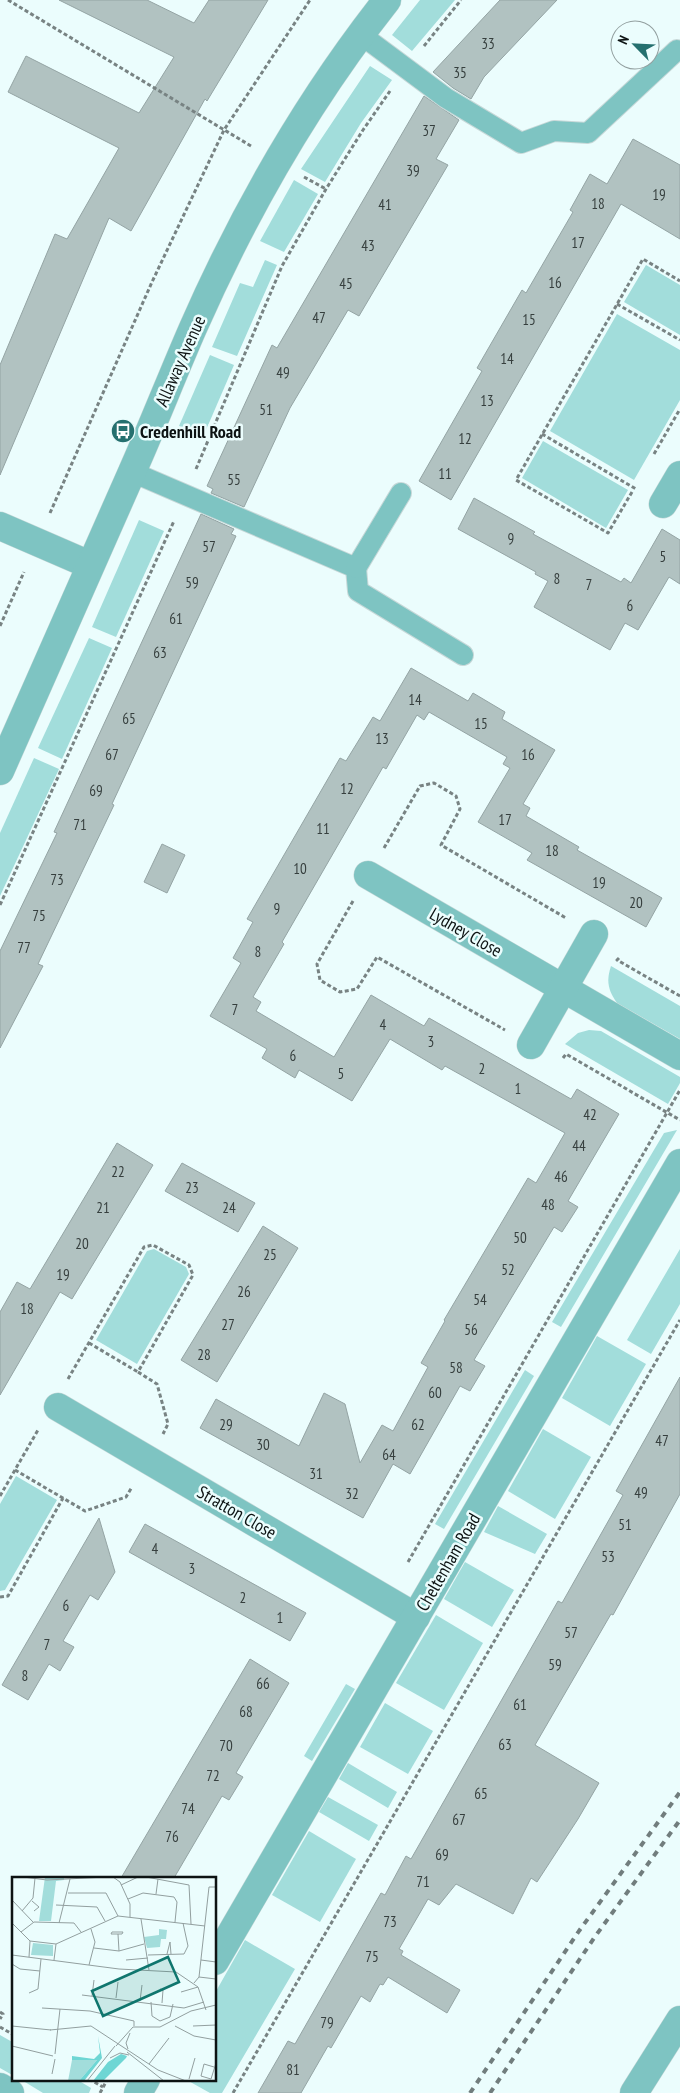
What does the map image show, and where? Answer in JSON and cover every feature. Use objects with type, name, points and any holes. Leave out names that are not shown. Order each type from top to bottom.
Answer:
[{"type":"street","name":"Allaway Avenue","points":[[0,770],[132,472],[193,327],[277,162],[320,92],[360,34],[387,0]]},
{"type":"street","points":[[663,504],[680,475]]},
{"type":"street","points":[[0,526],[90,566]]},
{"type":"street","name":"Lydney Close","points":[[368,875],[680,1056]]},
{"type":"street","points":[[531,1045],[594,934]]},
{"type":"street","name":"Cheltenham Road","points":[[216,1959],[680,1163]]},
{"type":"street","name":"Stratton Close","points":[[58,1407],[416,1616]]},
{"type":"street","points":[[634,2093],[680,2020]]},
{"type":"street","points":[[138,2093],[145,2080]]},
{"type":"street","points":[[0,2087],[10,2093]]},
{"type":"lane","points":[[360,34],[446,98],[521,143],[554,131],[588,134],[677,50],[680,51]]},
{"type":"lane","points":[[132,472],[356,568]]},
{"type":"lane","points":[[401,493],[356,568],[358,591],[463,655]]},
{"type":"path","points":[[8,0],[277,162]]},
{"type":"path","points":[[0,626],[152,282],[224,130],[310,0]]},
{"type":"path","points":[[0,906],[185,495],[282,266],[362,130],[406,67],[461,0]]},
{"type":"path","points":[[639,480],[608,533],[516,480],[643,259],[680,280]]},
{"type":"path","points":[[617,304],[680,340]]},
{"type":"path","points":[[653,456],[680,409]]},
{"type":"path","points":[[542,434],[663,504]]},
{"type":"path","points":[[387,1599],[680,1090]]},
{"type":"path","points":[[66,1381],[144,1247],[153,1244],[189,1265],[193,1275],[138,1372]]},
{"type":"path","points":[[233,2093],[680,1320]]},
{"type":"path","points":[[15,1470],[85,1511],[126,1498],[168,1424],[157,1384],[89,1343]]},
{"type":"path","points":[[0,1496],[39,1429]]},
{"type":"path","points":[[0,1597],[8,1596],[63,1498]]},
{"type":"path","points":[[0,2012],[3,2014],[0,2019]]},
{"type":"path","points":[[0,2027],[12,2034]]},
{"type":"path","points":[[91,2080],[103,2087]]},
{"type":"path","points":[[100,2093],[107,2080]]},
{"type":"shaded area","points":[[420,0],[455,0],[412,51],[392,35]]},
{"type":"shaded area","points":[[370,66],[392,80],[361,123],[325,182],[301,169]]},
{"type":"shaded area","points":[[294,180],[318,194],[284,252],[260,241]]},
{"type":"shaded area","points":[[265,260],[277,265],[237,356],[212,347],[240,283],[253,287]]},
{"type":"shaded area","points":[[646,265],[680,285],[680,335],[624,302]]},
{"type":"shaded area","points":[[617,314],[680,350],[680,400],[634,480],[550,431]]},
{"type":"shaded area","points":[[210,355],[234,365],[203,437],[179,426]]},
{"type":"shaded area","points":[[543,441],[628,490],[606,528],[522,478]]},
{"type":"shaded area","points":[[139,520],[164,531],[116,637],[92,627]]},
{"type":"shaded area","points":[[89,638],[112,648],[62,759],[38,748]]},
{"type":"shaded area","points":[[34,758],[59,769],[0,896],[0,833]]},
{"type":"shaded area","points":[[611,966],[680,1006],[680,1039],[617,1003],[609,985]]},
{"type":"shaded area","points":[[589,1030],[601,1031],[680,1077],[680,1083],[668,1104],[565,1044],[578,1033]]},
{"type":"shaded area","points":[[677,1130],[561,1327],[552,1322],[664,1133]]},
{"type":"shaded area","points":[[154,1249],[186,1267],[189,1274],[137,1364],[96,1340],[147,1251]]},
{"type":"shaded area","points":[[680,1249],[680,1304],[651,1354],[627,1340]]},
{"type":"shaded area","points":[[597,1336],[646,1364],[610,1426],[562,1398]]},
{"type":"shaded area","points":[[525,1370],[534,1376],[444,1529],[435,1524]]},
{"type":"shaded area","points":[[543,1429],[591,1457],[555,1519],[508,1491]]},
{"type":"shaded area","points":[[16,1476],[57,1500],[5,1590],[0,1591],[0,1504]]},
{"type":"shaded area","points":[[498,1506],[547,1534],[535,1554],[484,1532]]},
{"type":"shaded area","points":[[465,1562],[514,1590],[492,1627],[444,1599]]},
{"type":"shaded area","points":[[436,1615],[483,1643],[444,1710],[396,1683]]},
{"type":"shaded area","points":[[346,1684],[355,1689],[312,1761],[304,1756]]},
{"type":"shaded area","points":[[385,1703],[433,1731],[408,1774],[360,1747]]},
{"type":"shaded area","points":[[348,1763],[397,1792],[388,1808],[339,1779]]},
{"type":"shaded area","points":[[328,1797],[378,1825],[369,1841],[319,1812]]},
{"type":"shaded area","points":[[309,1831],[356,1859],[320,1922],[272,1895]]},
{"type":"shaded area","points":[[245,1940],[295,1969],[222,2093],[210,2093],[187,2080],[216,2080],[216,1991]]},
{"type":"shaded area","points":[[0,2035],[12,2042],[12,2075],[0,2068]]},
{"type":"shaded area","points":[[22,2080],[78,2080],[91,2088],[89,2093],[43,2093]]},
{"type":"building","points":[[59,0],[147,0],[194,23],[209,0],[268,0],[207,101],[205,99],[131,231],[109,218],[0,475],[0,365],[55,234],[67,239],[119,148],[8,92],[26,56],[139,113],[174,57]]},
{"type":"building","points":[[500,0],[557,0],[484,77],[471,99],[433,72]]},
{"type":"building","points":[[424,96],[459,120],[436,159],[448,165],[359,316],[348,310],[290,408],[244,507],[211,493],[213,489],[207,486],[272,345],[277,348]]},
{"type":"building","points":[[633,139],[680,165],[680,239],[621,204],[451,500],[419,481],[482,371],[477,368],[522,290],[526,293],[573,212],[570,210],[590,174],[607,184]]},
{"type":"building","points":[[474,498],[535,532],[533,534],[621,582],[624,578],[631,583],[662,529],[680,540],[680,584],[669,577],[638,630],[625,623],[610,650],[534,607],[548,581],[535,574],[536,572],[458,529]]},
{"type":"building","points":[[201,514],[234,529],[231,534],[236,536],[112,804],[114,805],[38,964],[43,966],[0,1048],[0,951],[57,833],[54,832]]},
{"type":"building","points":[[411,668],[468,701],[473,693],[505,712],[502,719],[555,750],[523,804],[530,808],[526,816],[579,847],[577,850],[662,898],[646,927],[527,860],[532,853],[478,822],[510,768],[503,764],[507,757],[429,712],[424,720],[417,715],[386,769],[383,767],[282,942],[284,944],[253,997],[261,1002],[256,1011],[334,1057],[371,995],[424,1026],[429,1018],[571,1099],[577,1089],[619,1114],[568,1201],[578,1207],[562,1232],[554,1227],[474,1360],[485,1366],[470,1391],[460,1386],[410,1474],[393,1464],[363,1518],[200,1428],[216,1399],[299,1446],[324,1393],[345,1404],[360,1463],[382,1425],[393,1431],[428,1367],[421,1363],[444,1320],[528,1178],[536,1183],[565,1133],[445,1066],[442,1070],[390,1039],[352,1101],[299,1070],[295,1078],[262,1058],[267,1049],[210,1016],[241,963],[233,958],[253,922],[247,919],[340,758],[346,761],[373,717],[380,721]]},
{"type":"building","points":[[162,844],[185,855],[167,893],[144,882]]},
{"type":"building","points":[[117,1143],[153,1165],[72,1299],[60,1292],[0,1395],[0,1312],[17,1282],[30,1289]]},
{"type":"building","points":[[182,1163],[255,1203],[238,1232],[165,1191]]},
{"type":"building","points":[[263,1226],[298,1248],[217,1382],[181,1360]]},
{"type":"building","points":[[680,1377],[680,1494],[613,1615],[611,1614],[535,1745],[599,1783],[578,1819],[537,1882],[531,1878],[513,1914],[456,1884],[439,1905],[428,1899],[399,1949],[403,1951],[401,1955],[460,1990],[447,2013],[388,1977],[383,1985],[380,1984],[370,2002],[361,1996],[331,2048],[328,2046],[301,2093],[258,2093],[288,2041],[295,2044],[381,1893],[385,1895],[406,1856],[411,1859],[558,1601],[562,1603],[623,1495],[616,1491]]},
{"type":"building","points":[[99,1518],[115,1572],[98,1600],[90,1595],[63,1641],[74,1647],[60,1671],[49,1664],[28,1700],[2,1685]]},
{"type":"building","points":[[145,1524],[306,1613],[290,1641],[129,1552]]},
{"type":"building","points":[[250,1659],[289,1683],[236,1773],[243,1777],[229,1800],[222,1796],[175,1877],[122,1877]]},
{"type":"railway","points":[[470,2093],[579,1931],[680,1792]]},
{"type":"railway","points":[[490,2093],[594,1938],[680,1820]]},
{"type":"place","name":"Credenhill Road","points":[[123,431]]}]
